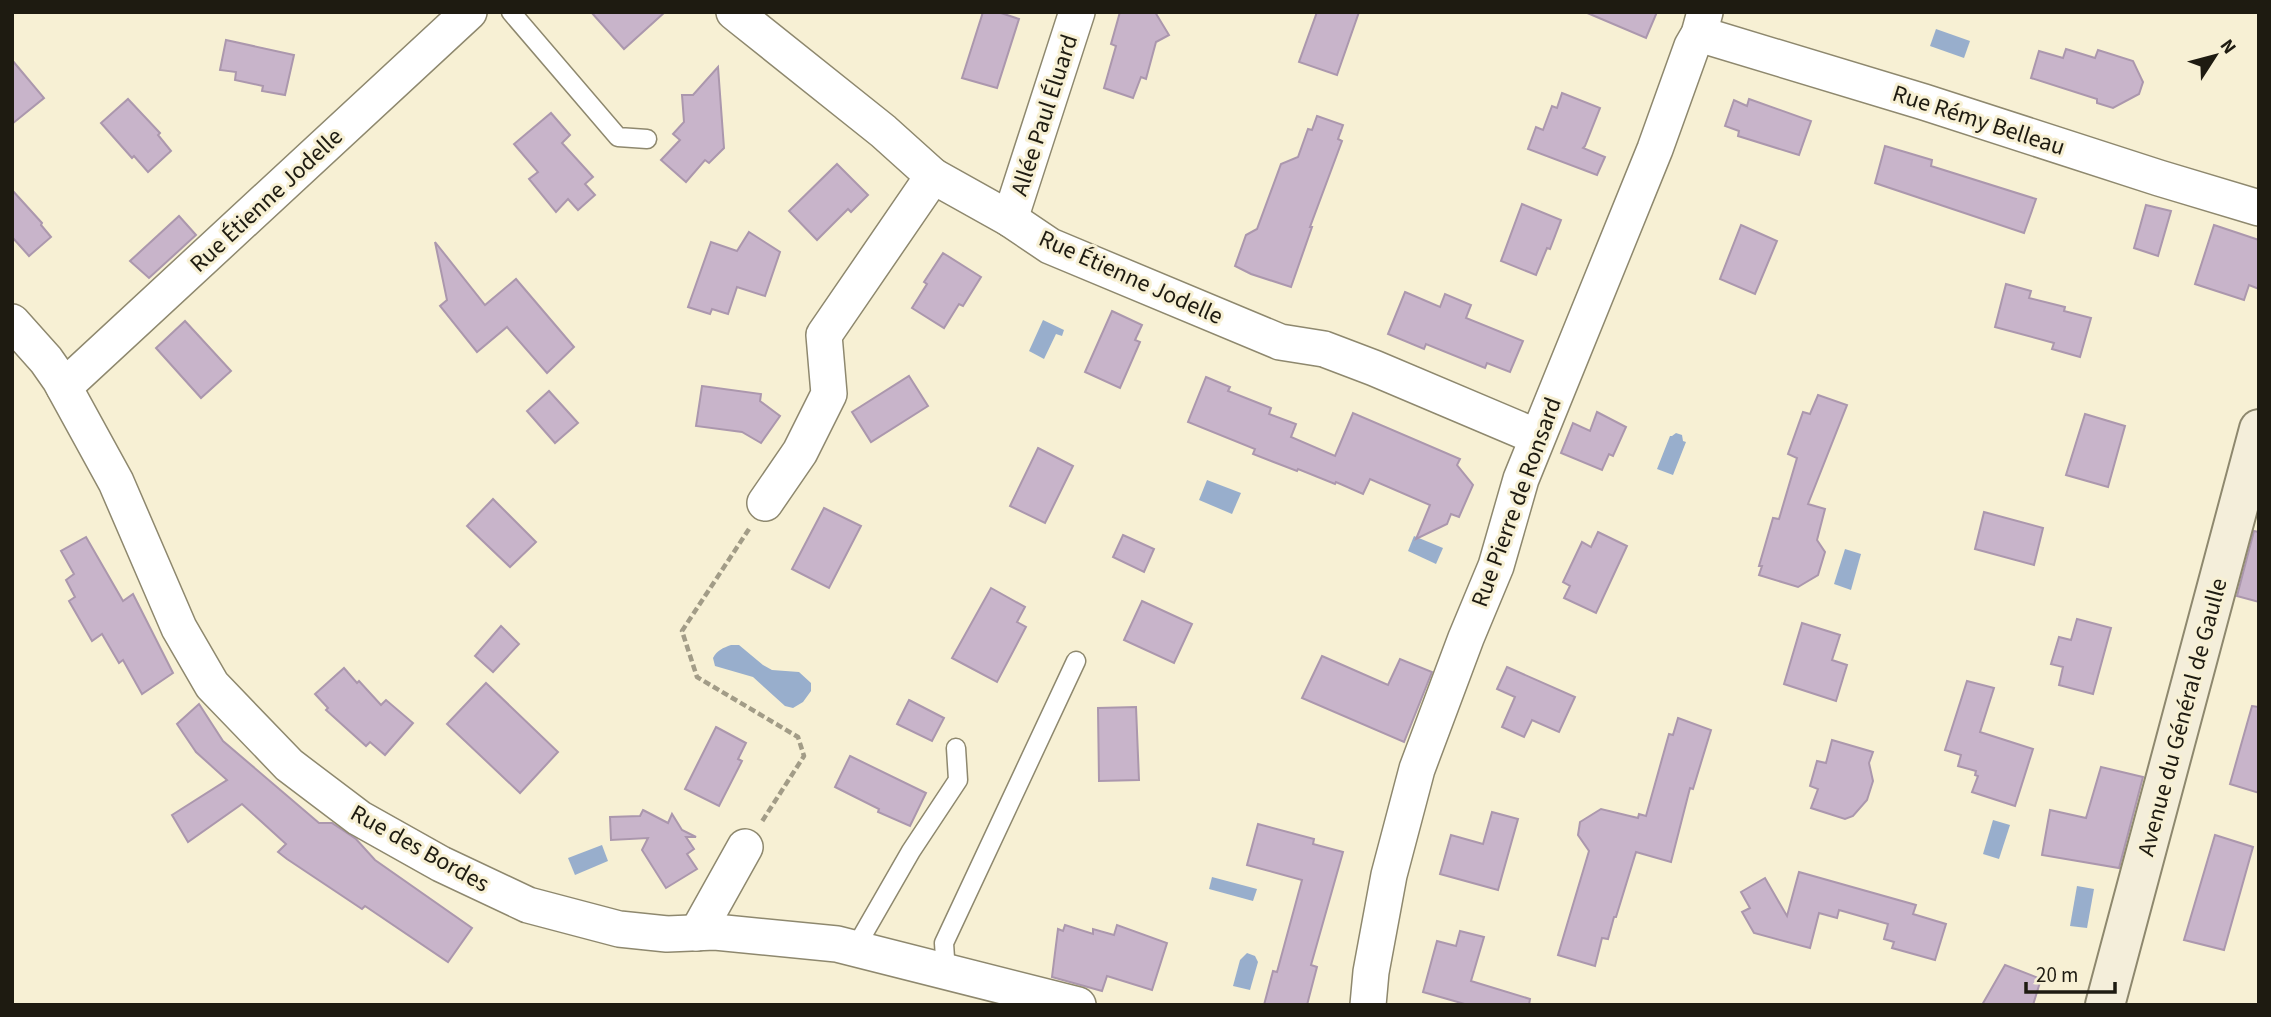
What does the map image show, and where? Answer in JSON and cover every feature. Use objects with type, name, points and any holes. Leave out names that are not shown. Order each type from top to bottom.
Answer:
[{"type":"street","name":"Rue Étienne Jodelle","points":[[64,387],[469,12]]},
{"type":"street","name":"Rue Étienne Jodelle","points":[[734,12],[883,131],[933,176],[1010,219],[1050,246],[1280,342],[1324,349],[1349,358],[1537,437]]},
{"type":"street","name":"Allée Paul Éluard","points":[[1010,219],[1077,12]]},
{"type":"street","name":"Rue Rémy Belleau","points":[[1702,23],[1937,106],[2131,170],[2259,208]]},
{"type":"street","name":"Rue Pierre de Ronsard","points":[[1368,1005],[1371,972],[1389,875],[1417,769],[1496,566],[1521,479],[1537,437],[1655,149],[1702,23]]},
{"type":"street","points":[[765,503],[800,452],[829,394],[824,335],[933,176]]},
{"type":"street","name":"Rue des Bordes","points":[[12,321],[46,360],[64,387],[116,482],[168,604],[200,667],[220,695],[289,765],[359,818],[441,864],[528,905],[619,929],[667,934],[715,932],[837,944],[1078,1005]]},
{"type":"street","name":"Avenue du Général de Gaulle","points":[[2105,1005],[2259,429]]},
{"type":"street","points":[[697,933],[745,847]]},
{"type":"lane","points":[[511,12],[618,137],[647,139]]},
{"type":"lane","points":[[946,973],[944,943],[1076,661]]},
{"type":"lane","points":[[859,950],[861,938],[911,851],[958,780],[956,748]]},
{"type":"path","points":[[745,847],[804,756],[798,737],[697,677],[682,631],[765,503]]},
{"type":"water","points":[[1936,29],[1970,41],[1964,58],[1930,46]]},
{"type":"water","points":[[1043,320],[1064,330],[1062,336],[1056,334],[1044,359],[1029,351]]},
{"type":"water","points":[[1676,433],[1682,435],[1683,441],[1686,442],[1673,475],[1657,469],[1670,436]]},
{"type":"water","points":[[1207,480],[1241,493],[1232,514],[1199,500]]},
{"type":"water","points":[[1414,536],[1443,548],[1436,564],[1408,551]]},
{"type":"water","points":[[1845,549],[1861,554],[1851,590],[1834,584]]},
{"type":"water","points":[[731,645],[739,645],[772,670],[799,672],[811,683],[811,691],[803,702],[793,708],[785,706],[753,677],[715,666],[715,655]]},
{"type":"water","points":[[1993,820],[2010,825],[1999,859],[1983,854]]},
{"type":"water","points":[[602,845],[608,861],[575,875],[568,858]]},
{"type":"water","points":[[1212,877],[1257,889],[1253,901],[1209,889]]},
{"type":"water","points":[[2077,886],[2094,889],[2087,928],[2070,926]]},
{"type":"water","points":[[1247,953],[1255,956],[1258,962],[1250,990],[1233,986],[1240,960]]},
{"type":"building","points":[[591,12],[665,12],[624,49]]},
{"type":"building","points":[[983,12],[998,12],[1019,19],[997,88],[962,78]]},
{"type":"building","points":[[1120,12],[1155,12],[1169,35],[1156,42],[1146,79],[1141,77],[1133,98],[1104,88],[1116,46],[1111,44]]},
{"type":"building","points":[[1317,12],[1359,12],[1337,75],[1299,62]]},
{"type":"building","points":[[1585,12],[1657,12],[1646,38]]},
{"type":"building","points":[[226,40],[294,55],[285,95],[262,91],[263,86],[235,80],[236,72],[220,70]]},
{"type":"building","points":[[2066,49],[2095,58],[2098,50],[2133,61],[2143,82],[2139,94],[2113,108],[2097,103],[2097,99],[2031,78],[2039,51],[2063,58]]},
{"type":"building","points":[[12,60],[44,98],[12,124]]},
{"type":"building","points":[[718,67],[724,148],[709,163],[705,160],[686,182],[661,160],[680,140],[673,134],[684,122],[682,95],[693,95]]},
{"type":"building","points":[[1562,93],[1600,108],[1583,148],[1605,157],[1597,175],[1528,149],[1536,127],[1543,130],[1552,106],[1557,108]]},
{"type":"building","points":[[128,99],[160,133],[158,135],[171,151],[148,172],[101,123]]},
{"type":"building","points":[[1749,99],[1811,121],[1799,155],[1738,136],[1739,131],[1725,126],[1734,100],[1747,106]]},
{"type":"building","points":[[551,113],[570,135],[562,143],[593,177],[585,184],[595,195],[578,210],[568,199],[556,212],[529,179],[538,172],[514,144]]},
{"type":"building","points":[[1317,116],[1343,125],[1338,139],[1342,141],[1291,287],[1235,266],[1246,235],[1257,229],[1281,164],[1298,157],[1308,129],[1312,130]]},
{"type":"building","points":[[1885,146],[1932,160],[1931,166],[2036,199],[2024,233],[1875,183]]},
{"type":"building","points":[[837,164],[868,195],[851,212],[848,209],[817,240],[789,211]]},
{"type":"building","points":[[12,190],[51,237],[29,256],[12,237]]},
{"type":"building","points":[[1522,204],[1561,220],[1536,275],[1501,261]]},
{"type":"building","points":[[2146,205],[2171,211],[2158,256],[2134,248]]},
{"type":"building","points":[[179,216],[196,235],[149,278],[130,261]]},
{"type":"building","points":[[1741,225],[1777,241],[1755,294],[1720,279]]},
{"type":"building","points":[[2214,225],[2259,240],[2259,289],[2249,285],[2244,300],[2195,284]]},
{"type":"building","points":[[749,232],[780,252],[765,296],[737,287],[728,314],[712,309],[710,314],[688,307],[711,242],[737,251]]},
{"type":"building","points":[[435,242],[485,305],[516,279],[574,347],[547,373],[507,327],[477,352],[440,306],[447,300]]},
{"type":"building","points":[[943,253],[981,277],[963,306],[959,304],[944,328],[912,308],[927,284],[924,282]]},
{"type":"building","points":[[2006,284],[2031,291],[2029,298],[2065,307],[2064,311],[2091,318],[2080,357],[2052,349],[2054,343],[1995,327]]},
{"type":"building","points":[[1405,292],[1440,307],[1445,294],[1471,305],[1466,318],[1523,341],[1510,372],[1487,363],[1485,368],[1426,344],[1424,349],[1388,334]]},
{"type":"building","points":[[1112,311],[1142,325],[1135,340],[1140,342],[1120,388],[1085,372]]},
{"type":"building","points":[[185,321],[231,371],[201,398],[156,348]]},
{"type":"building","points":[[909,376],[928,406],[871,442],[852,412]]},
{"type":"building","points":[[1206,377],[1230,387],[1228,391],[1271,408],[1269,414],[1296,424],[1291,437],[1335,456],[1353,413],[1460,459],[1457,465],[1473,485],[1459,517],[1451,514],[1447,524],[1416,539],[1430,505],[1370,479],[1363,494],[1253,454],[1255,449],[1188,422]]},
{"type":"building","points":[[702,386],[761,394],[760,401],[780,416],[761,443],[742,432],[696,426]]},
{"type":"building","points":[[549,391],[578,423],[555,443],[527,411]]},
{"type":"building","points":[[1818,395],[1847,405],[1808,504],[1825,509],[1817,540],[1825,552],[1818,575],[1798,587],[1759,575],[1762,566],[1759,566],[1773,518],[1779,519],[1797,458],[1788,454],[1803,412],[1810,414]]},
{"type":"building","points":[[1597,412],[1626,427],[1613,456],[1609,454],[1602,470],[1561,453],[1573,423],[1590,431]]},
{"type":"building","points":[[2085,414],[2125,426],[2108,487],[2066,475]]},
{"type":"building","points":[[1038,448],[1073,466],[1045,523],[1010,506]]},
{"type":"building","points":[[493,499],[536,542],[510,567],[467,526]]},
{"type":"building","points":[[824,508],[861,526],[829,588],[792,569]]},
{"type":"building","points":[[1984,512],[2043,528],[2034,565],[1975,549]]},
{"type":"building","points":[[2254,531],[2259,532],[2259,602],[2237,596]]},
{"type":"building","points":[[1598,532],[1627,546],[1596,613],[1564,598],[1570,586],[1563,582],[1582,542],[1591,547]]},
{"type":"building","points":[[1123,535],[1154,549],[1144,572],[1113,557]]},
{"type":"building","points":[[86,537],[123,601],[133,594],[173,673],[142,694],[123,660],[119,663],[102,634],[92,641],[69,601],[75,597],[66,580],[74,574],[61,551]]},
{"type":"building","points":[[991,588],[1025,607],[1017,622],[1026,627],[997,682],[952,658]]},
{"type":"building","points":[[1142,601],[1192,624],[1174,663],[1124,640]]},
{"type":"building","points":[[2077,619],[2111,628],[2093,694],[2059,685],[2063,667],[2051,664],[2059,637],[2071,640]]},
{"type":"building","points":[[1802,623],[1840,635],[1832,660],[1847,665],[1836,701],[1784,684]]},
{"type":"building","points":[[501,626],[519,644],[493,672],[475,656]]},
{"type":"building","points":[[1322,656],[1388,685],[1400,659],[1432,672],[1404,742],[1302,698]]},
{"type":"building","points":[[1507,667],[1575,697],[1559,732],[1532,720],[1524,737],[1502,727],[1515,697],[1497,689]]},
{"type":"building","points":[[344,668],[381,705],[386,700],[413,723],[385,755],[370,742],[366,746],[326,710],[328,708],[315,694]]},
{"type":"building","points":[[1967,681],[1994,688],[1980,732],[2033,749],[2015,806],[1972,792],[1978,776],[1975,775],[1976,771],[1958,766],[1961,755],[1945,750]]},
{"type":"building","points":[[486,683],[558,752],[520,793],[447,724]]},
{"type":"building","points":[[909,700],[944,718],[932,741],[897,724]]},
{"type":"building","points":[[199,704],[223,741],[319,823],[332,823],[356,839],[375,860],[472,928],[448,962],[365,906],[362,909],[287,859],[278,852],[286,844],[242,804],[188,842],[172,815],[227,780],[196,752],[177,724]]},
{"type":"building","points":[[2252,706],[2259,707],[2259,793],[2230,784]]},
{"type":"building","points":[[1136,707],[1139,780],[1099,781],[1098,708]]},
{"type":"building","points":[[1678,718],[1711,730],[1693,789],[1690,788],[1671,862],[1636,852],[1616,917],[1608,939],[1602,938],[1595,966],[1558,955],[1589,851],[1578,835],[1580,822],[1601,809],[1638,818],[1639,814],[1646,816],[1669,734],[1673,735]]},
{"type":"building","points":[[716,727],[746,743],[738,759],[742,761],[719,806],[685,789]]},
{"type":"building","points":[[1832,740],[1873,752],[1869,763],[1873,781],[1867,800],[1853,816],[1845,819],[1811,808],[1818,789],[1810,786],[1817,761],[1826,763]]},
{"type":"building","points":[[850,756],[926,793],[910,826],[878,812],[879,809],[835,787]]},
{"type":"building","points":[[2101,767],[2143,777],[2119,868],[2042,855],[2050,810],[2086,818]]},
{"type":"building","points":[[643,810],[668,823],[672,814],[682,830],[696,837],[686,837],[694,849],[687,854],[697,869],[666,888],[642,850],[648,838],[611,840],[610,817],[640,816]]},
{"type":"building","points":[[1492,812],[1518,819],[1498,890],[1440,874],[1451,835],[1483,844]]},
{"type":"building","points":[[1258,824],[1314,839],[1313,844],[1343,852],[1311,965],[1317,967],[1307,1005],[1264,1005],[1273,971],[1277,972],[1302,880],[1247,865]]},
{"type":"building","points":[[2215,835],[2253,847],[2224,950],[2184,940]]},
{"type":"building","points":[[1799,872],[1916,905],[1913,914],[1946,924],[1935,960],[1892,948],[1894,942],[1884,939],[1888,924],[1839,910],[1837,918],[1819,913],[1810,948],[1754,933],[1742,912],[1750,908],[1741,892],[1765,878],[1787,916]]},
{"type":"building","points":[[1065,925],[1093,934],[1093,929],[1114,935],[1117,925],[1167,943],[1152,990],[1107,976],[1102,991],[1052,977],[1058,929],[1063,931]]},
{"type":"building","points":[[1460,931],[1484,937],[1471,981],[1530,999],[1529,1005],[1468,1005],[1423,992],[1437,941],[1456,946]]},
{"type":"building","points":[[2005,965],[2041,979],[2033,1005],[1982,1005]]}]
